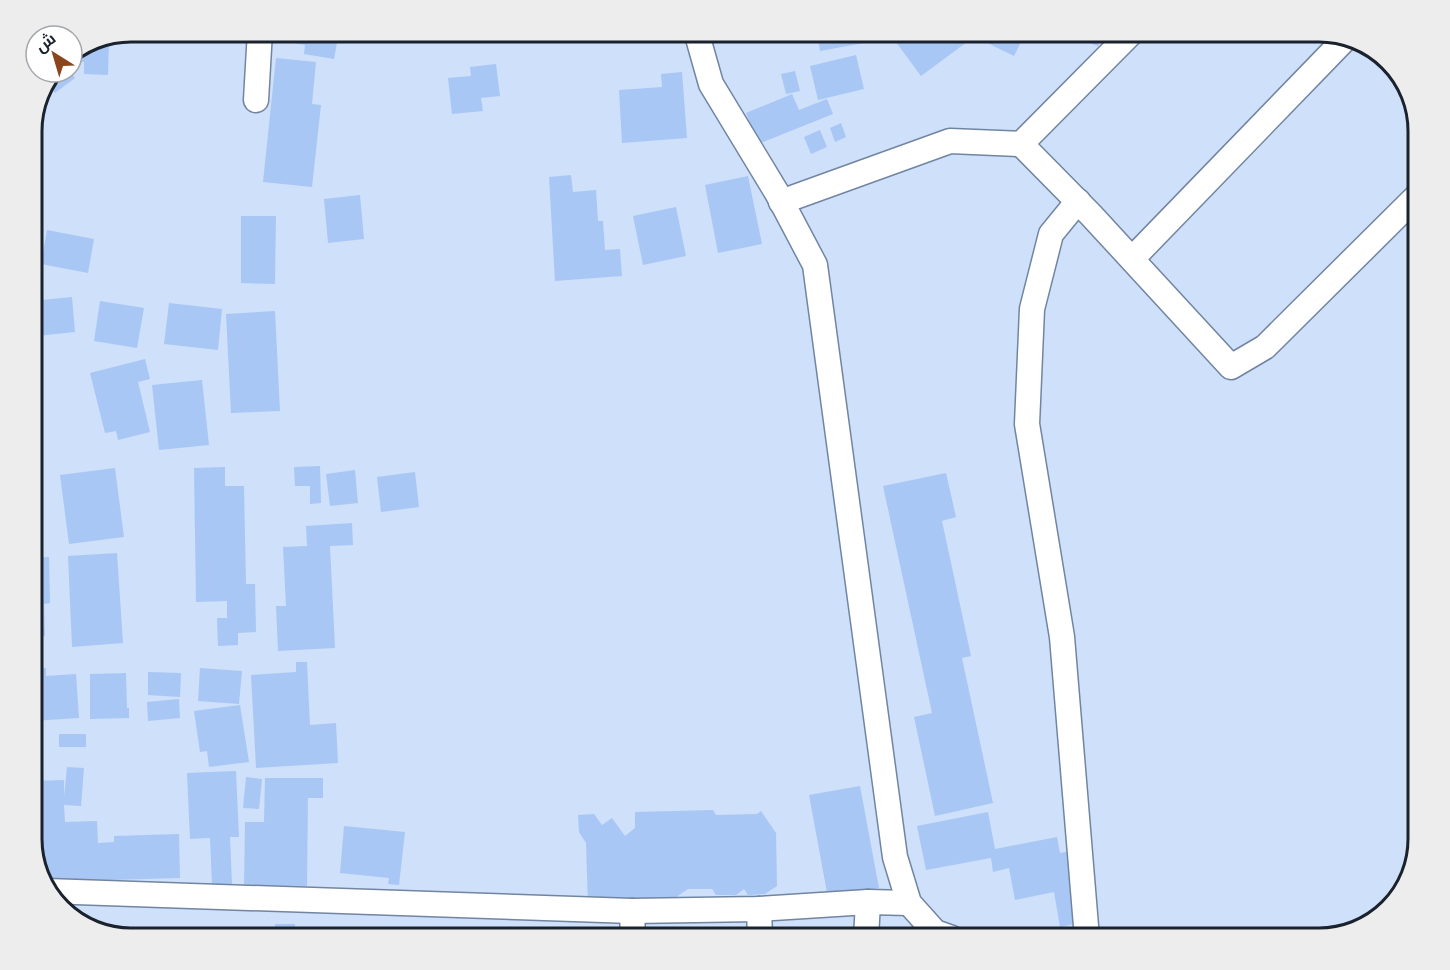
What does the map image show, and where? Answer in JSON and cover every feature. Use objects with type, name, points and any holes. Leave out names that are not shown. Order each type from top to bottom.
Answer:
[{"type":"street","points":[[256,100],[259,42]]},
{"type":"street","points":[[699,42],[711,84],[781,202],[815,265],[895,857],[909,903],[931,928]]},
{"type":"street","points":[[1021,144],[1123,42]]},
{"type":"street","points":[[1132,259],[1338,45]]},
{"type":"street","points":[[781,202],[950,141],[1021,144],[1078,201],[1231,367],[1265,346],[1408,206]]},
{"type":"street","points":[[1078,201],[1051,234],[1032,309],[1027,424],[1062,637],[1086,928]]},
{"type":"street","points":[[59,891],[632,911],[759,909],[868,902],[909,903]]},
{"type":"street","points":[[867,928],[868,902]]},
{"type":"street","points":[[759,909],[760,928]]},
{"type":"street","points":[[632,911],[633,928]]},
{"type":"building","points":[[288,42],[337,42],[334,59],[304,54],[305,45]]},
{"type":"building","points":[[819,42],[869,42],[820,51]]},
{"type":"building","points":[[896,42],[967,42],[921,76]]},
{"type":"building","points":[[985,42],[1021,42],[1014,56]]},
{"type":"building","points":[[1086,42],[1100,42],[1098,46]]},
{"type":"building","points":[[109,45],[108,75],[84,74],[84,56]]},
{"type":"building","points":[[856,55],[864,89],[818,100],[810,66]]},
{"type":"building","points":[[276,58],[316,62],[312,104],[321,105],[312,187],[263,182]]},
{"type":"building","points":[[496,64],[500,96],[481,98],[483,111],[452,114],[448,78],[471,76],[470,67]]},
{"type":"building","points":[[795,71],[800,91],[786,94],[781,74]]},
{"type":"building","points":[[682,72],[687,138],[622,143],[619,90],[662,87],[661,74]]},
{"type":"building","points":[[56,84],[67,84],[55,93],[52,89]]},
{"type":"building","points":[[792,94],[799,110],[827,99],[833,114],[758,144],[746,113]]},
{"type":"building","points":[[841,123],[846,137],[835,142],[830,128]]},
{"type":"building","points":[[820,130],[827,147],[811,154],[804,137]]},
{"type":"building","points":[[571,175],[573,192],[596,190],[598,221],[603,221],[605,250],[620,249],[622,276],[555,281],[549,177]]},
{"type":"building","points":[[748,176],[762,244],[718,253],[705,185]]},
{"type":"building","points":[[360,195],[364,239],[328,243],[324,199]]},
{"type":"building","points":[[676,207],[686,256],[643,265],[633,216]]},
{"type":"building","points":[[241,216],[276,216],[275,284],[241,283]]},
{"type":"building","points":[[47,230],[94,239],[88,273],[42,264]]},
{"type":"building","points":[[72,297],[75,332],[42,335],[42,300]]},
{"type":"building","points":[[100,301],[144,308],[137,348],[94,341]]},
{"type":"building","points":[[169,303],[222,309],[218,350],[164,344]]},
{"type":"building","points":[[275,311],[280,411],[231,413],[226,314]]},
{"type":"building","points":[[145,359],[150,379],[138,382],[150,432],[118,440],[116,431],[105,433],[90,373]]},
{"type":"building","points":[[202,380],[209,445],[159,450],[152,385]]},
{"type":"building","points":[[320,466],[321,503],[310,504],[310,486],[295,486],[294,467]]},
{"type":"building","points":[[225,467],[225,486],[244,486],[246,584],[255,584],[256,632],[238,633],[238,645],[218,646],[217,618],[227,618],[227,601],[196,602],[194,468]]},
{"type":"building","points":[[115,468],[124,537],[69,544],[60,475]]},
{"type":"building","points":[[355,470],[358,503],[330,506],[326,474]]},
{"type":"building","points":[[415,472],[419,507],[381,512],[377,477]]},
{"type":"building","points":[[946,473],[956,517],[942,521],[971,656],[962,658],[993,803],[935,816],[914,717],[932,713],[883,486]]},
{"type":"building","points":[[352,523],[353,545],[330,546],[335,648],[278,651],[276,606],[286,606],[283,547],[307,546],[306,526]]},
{"type":"building","points":[[117,553],[123,643],[72,647],[68,556]]},
{"type":"building","points":[[42,557],[49,557],[50,603],[44,604],[45,636],[42,636]]},
{"type":"building","points":[[296,662],[307,662],[310,725],[336,723],[338,763],[256,768],[251,675],[296,672]]},
{"type":"building","points":[[42,668],[46,668],[46,676],[76,674],[79,718],[42,720]]},
{"type":"building","points":[[200,668],[242,671],[239,704],[198,701]]},
{"type":"building","points":[[148,672],[181,673],[180,697],[148,695]]},
{"type":"building","points":[[126,673],[129,718],[90,719],[90,674]]},
{"type":"building","points":[[179,699],[180,718],[148,721],[147,702]]},
{"type":"building","points":[[240,705],[249,762],[209,767],[207,751],[200,752],[194,711]]},
{"type":"building","points":[[59,734],[86,734],[86,747],[59,747]]},
{"type":"building","points":[[67,767],[84,768],[81,806],[64,805],[65,822],[97,821],[98,843],[114,842],[114,836],[179,834],[180,878],[53,882],[47,868],[42,845],[42,781],[64,780],[64,797]]},
{"type":"building","points":[[236,771],[239,837],[230,837],[232,884],[212,885],[210,838],[190,839],[187,773]]},
{"type":"building","points":[[246,777],[262,779],[259,809],[243,808]]},
{"type":"building","points":[[265,778],[323,778],[323,798],[308,798],[307,886],[244,885],[245,822],[264,822]]},
{"type":"building","points":[[860,786],[879,888],[828,898],[809,795]]},
{"type":"building","points":[[713,810],[716,815],[757,814],[761,811],[776,833],[777,886],[765,894],[748,895],[744,889],[736,895],[716,895],[712,889],[688,889],[666,904],[588,906],[586,843],[579,832],[578,815],[594,814],[602,825],[612,818],[625,836],[635,828],[635,812]]},
{"type":"building","points":[[988,812],[995,849],[1057,837],[1060,853],[1070,851],[1084,922],[1060,927],[1054,892],[1015,900],[1009,868],[993,872],[991,858],[926,870],[917,826]]},
{"type":"building","points":[[344,826],[405,832],[399,885],[388,884],[389,878],[340,873]]},
{"type":"building","points":[[275,924],[295,924],[295,928],[275,928]]}]
